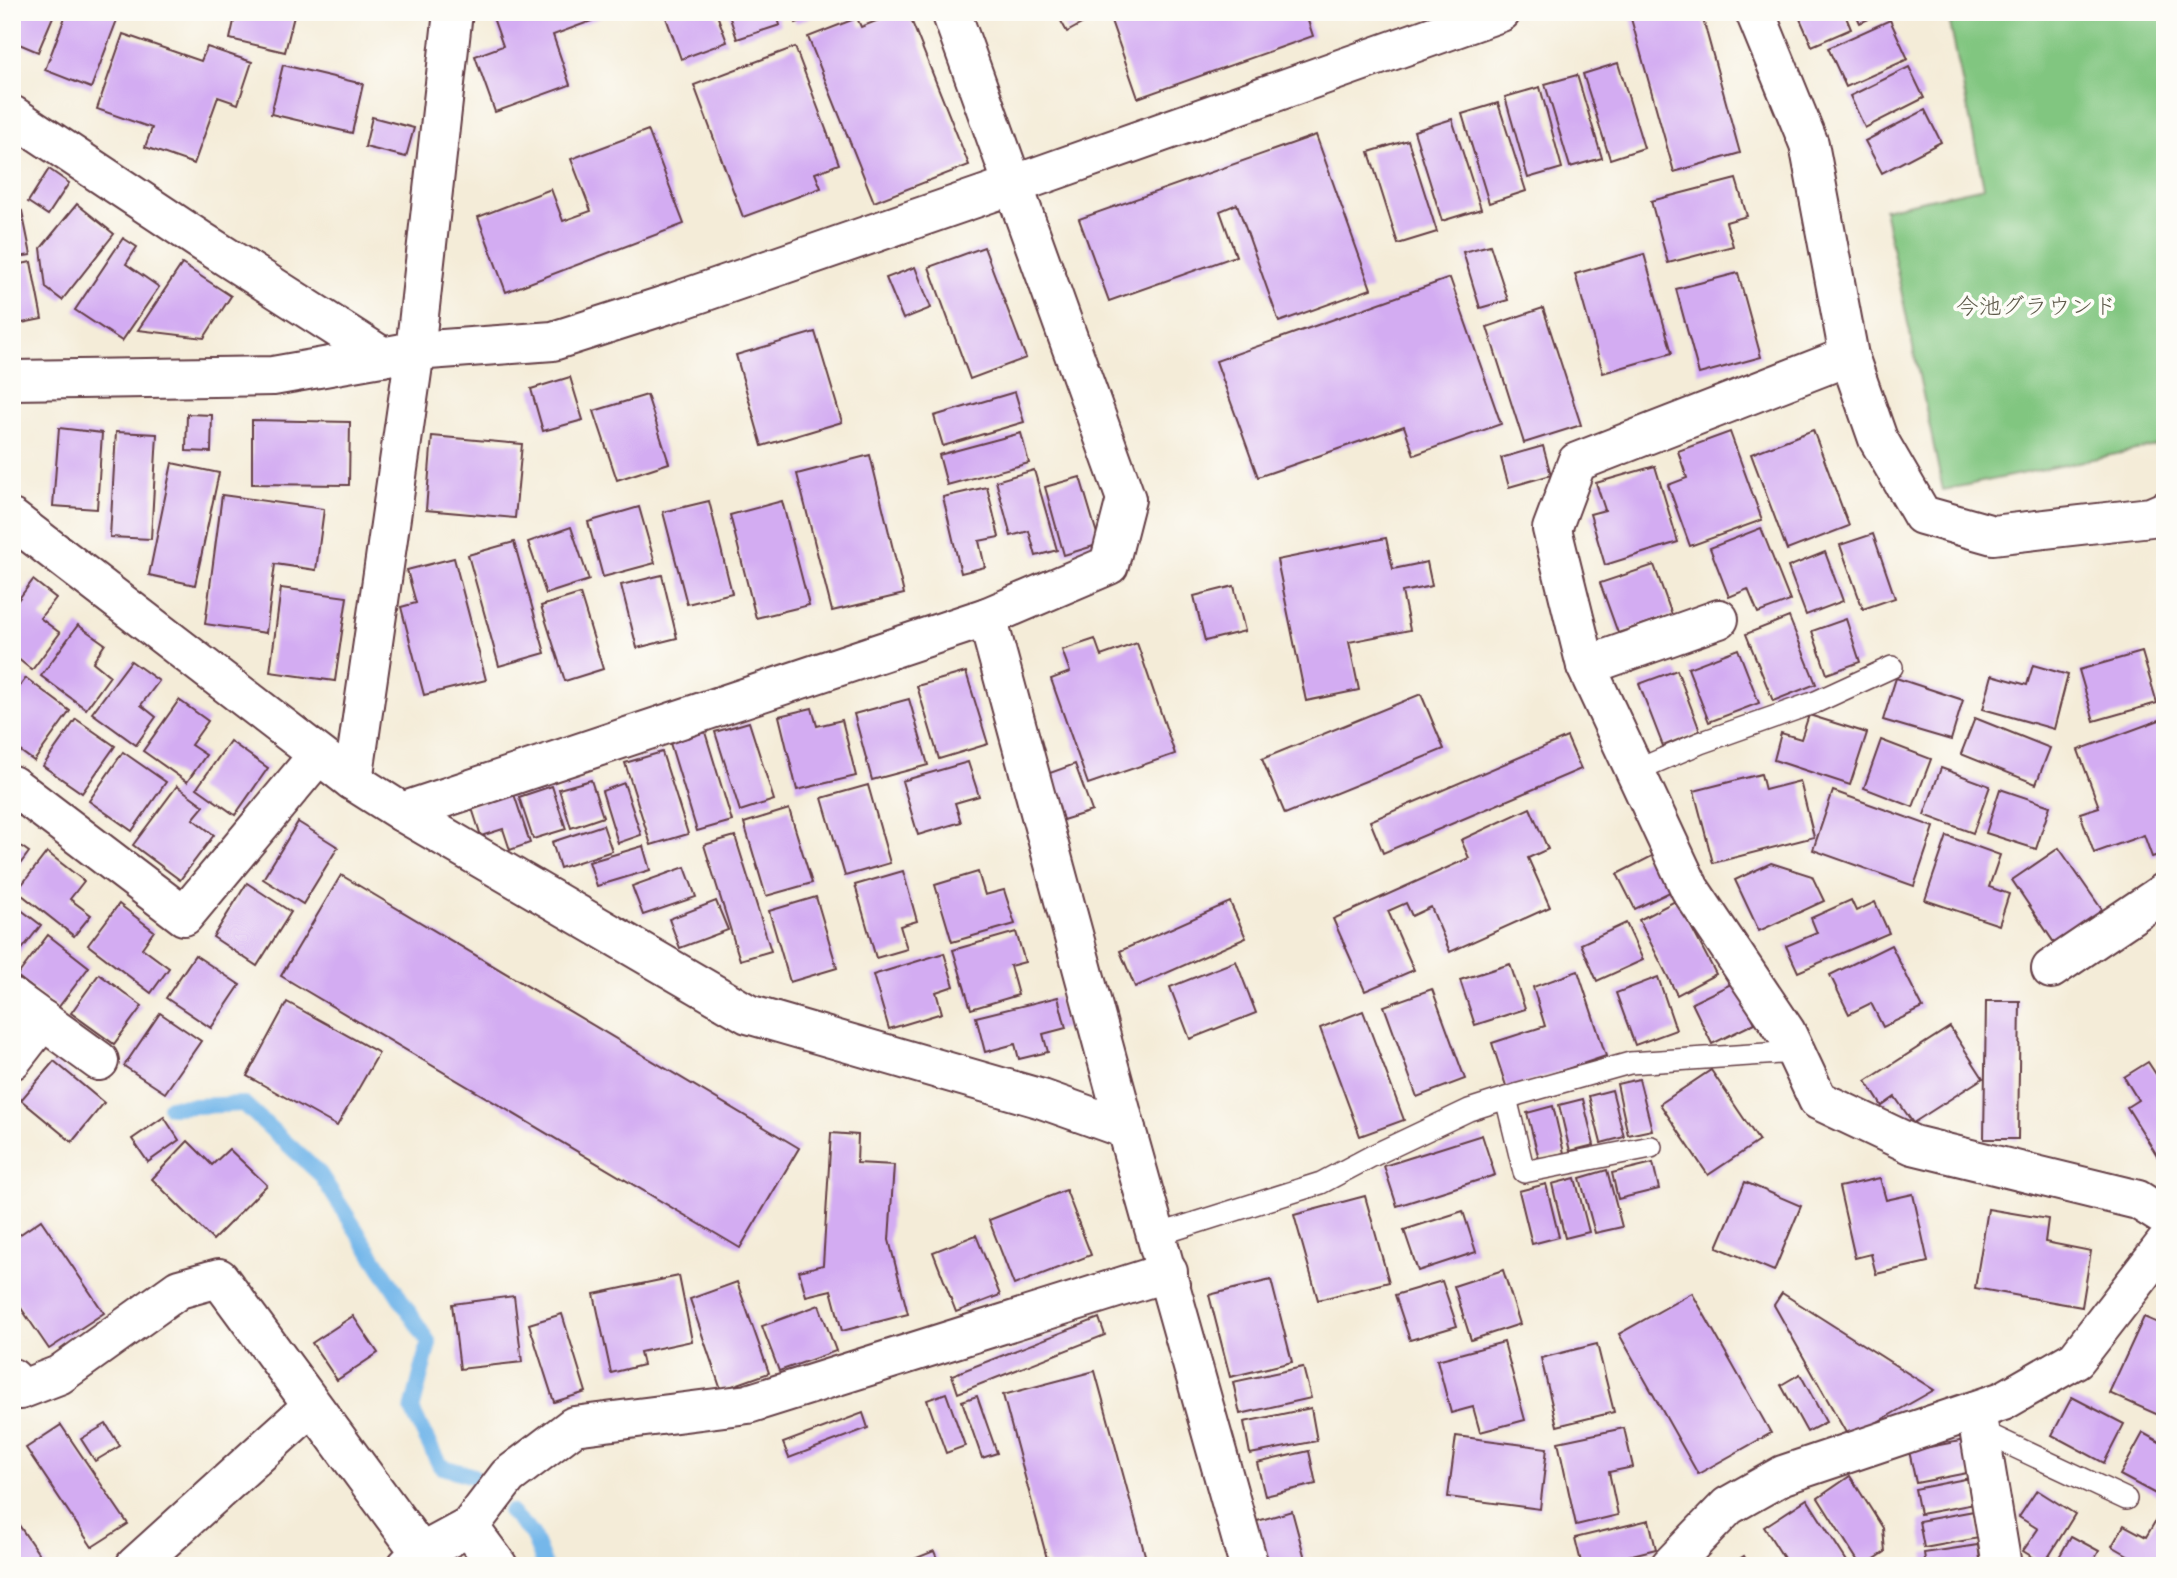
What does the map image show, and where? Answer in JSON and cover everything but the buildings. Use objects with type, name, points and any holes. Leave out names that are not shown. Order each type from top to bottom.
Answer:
[{"type":"street","points":[[353,781],[399,354],[453,12]]},
{"type":"street","points":[[402,813],[987,617],[1110,565],[1126,499],[951,12]]},
{"type":"street","points":[[12,380],[273,376],[399,354],[553,341],[1013,185],[1501,12]]},
{"type":"street","points":[[1755,12],[1809,144],[1849,356],[1878,439],[1922,515],[1993,535],[2151,517],[2165,511]]},
{"type":"street","points":[[12,115],[200,240],[399,354]]},
{"type":"street","points":[[1849,356],[1577,462],[1552,529],[1586,666],[1690,889],[1786,1031],[1818,1100],[1913,1145],[2138,1200],[2165,1217]]},
{"type":"street","points":[[12,519],[353,781],[402,813],[748,1014],[1042,1099],[1126,1129]]},
{"type":"street","points":[[987,617],[1126,1129],[1249,1566]]},
{"type":"street","points":[[1586,666],[1719,619]]},
{"type":"street","points":[[12,785],[184,916],[318,755]]},
{"type":"street","points":[[2051,969],[2165,892]]},
{"type":"street","points":[[12,998],[99,1061]]},
{"type":"street","points":[[12,1060],[43,1020]]},
{"type":"street","points":[[1670,1566],[1728,1506],[1783,1475],[1978,1420],[2003,1401],[2076,1359],[2165,1244]]},
{"type":"street","points":[[15,1390],[59,1375],[179,1289],[219,1278],[312,1406],[414,1560],[469,1527],[508,1476],[574,1426],[748,1404],[1167,1272]]},
{"type":"street","points":[[135,1566],[312,1406]]},
{"type":"street","points":[[1978,1420],[2002,1566]]},
{"type":"street","points":[[469,1527],[498,1566]]},
{"type":"lane","points":[[1635,771],[1700,743],[1816,702],[1892,667]]},
{"type":"lane","points":[[1157,1235],[1321,1183],[1469,1110],[1506,1098],[1630,1063],[1795,1052]]},
{"type":"lane","points":[[1506,1098],[1524,1172],[1651,1147]]},
{"type":"lane","points":[[1978,1420],[2126,1499]]},
{"type":"green space","name":"今池グラウンド","points":[[2165,12],[2165,444],[1943,490],[1884,209],[1984,187],[1948,14]]},
{"type":"waterway","points":[[170,1107],[244,1104],[320,1174],[429,1343],[412,1410],[440,1466],[473,1476]]},
{"type":"waterway","points":[[510,1512],[532,1534],[545,1566]]}]
